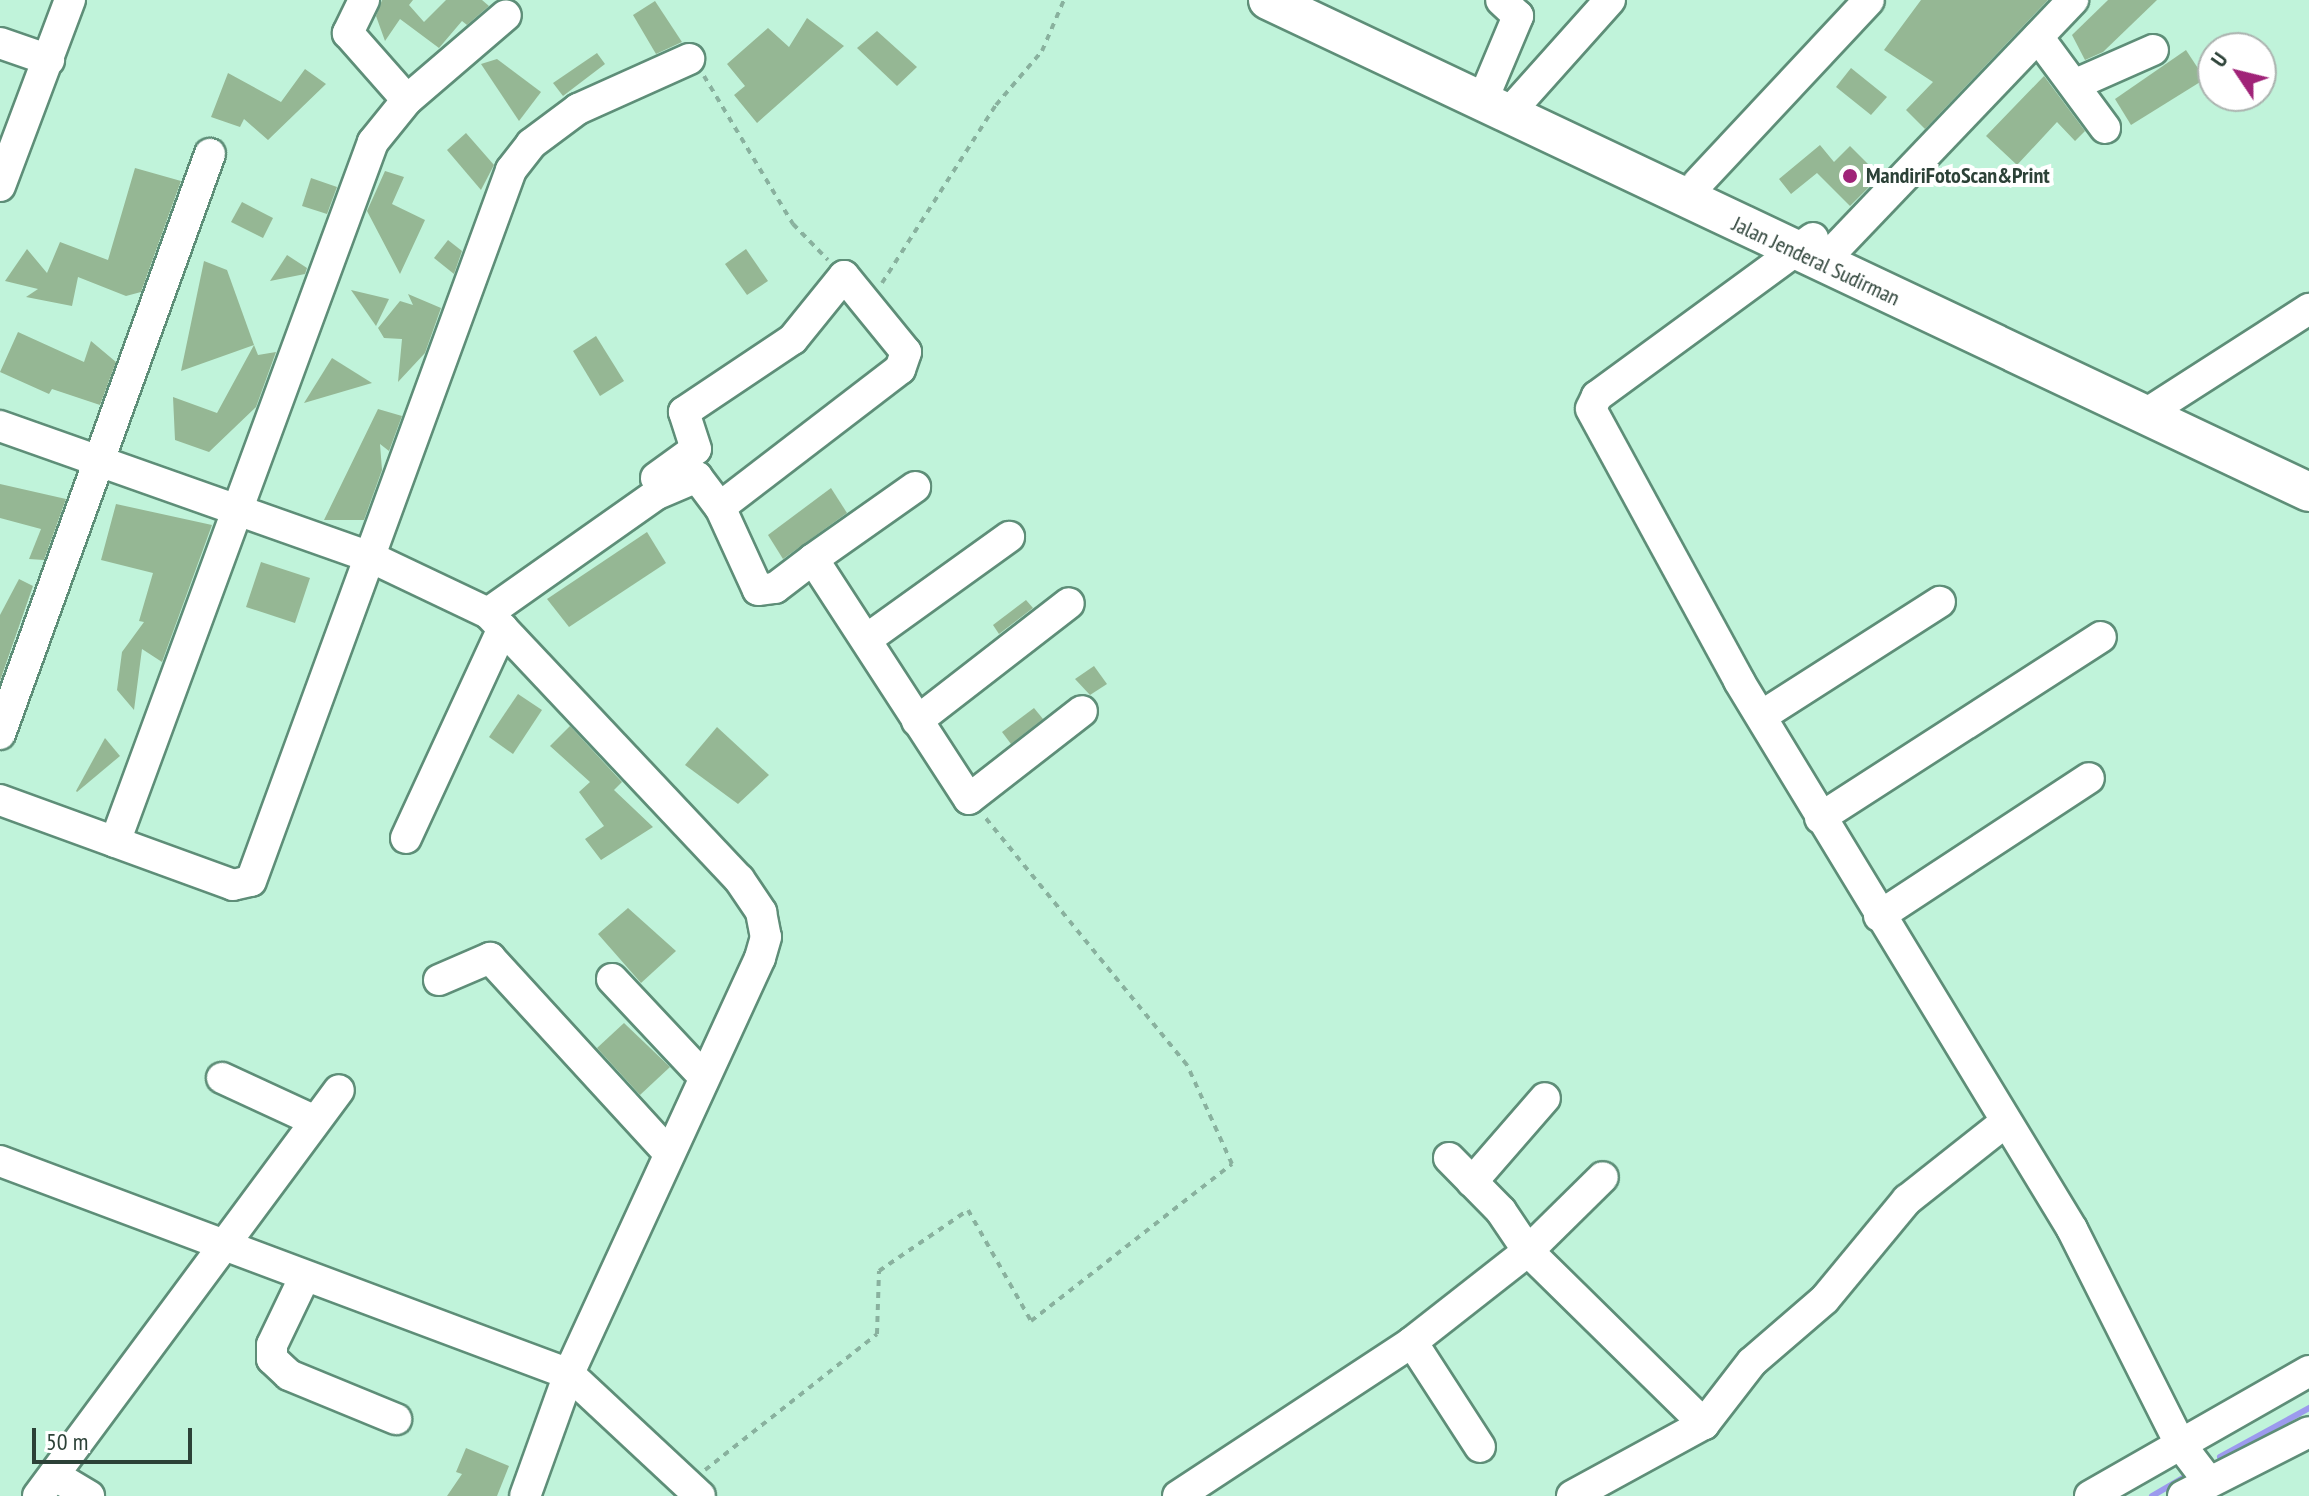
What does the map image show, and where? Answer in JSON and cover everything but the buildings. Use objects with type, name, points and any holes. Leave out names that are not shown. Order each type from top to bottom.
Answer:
[{"type":"main road","points":[[1268,0],[1316,14],[1698,183],[1817,246],[2158,406],[2309,468]]},
{"type":"main road","name":"Jalan Jenderal Sudirman","points":[[1505,99],[1817,246]]},
{"type":"main road","points":[[2158,406],[2309,492]]},
{"type":"street","points":[[0,186],[70,0]]},
{"type":"street","points":[[364,0],[348,33],[407,100]]},
{"type":"street","points":[[1501,0],[1518,16],[1505,99]]},
{"type":"street","points":[[1698,183],[1869,0]]},
{"type":"street","points":[[2073,0],[2038,37],[1817,246],[1591,404],[1820,818],[2003,1124],[2072,1229],[2195,1472]]},
{"type":"street","points":[[1505,99],[1594,5]]},
{"type":"street","points":[[115,842],[234,506],[373,142],[407,100],[506,15]]},
{"type":"street","points":[[2038,37],[2076,84],[2105,128]]},
{"type":"street","points":[[0,43],[49,60]]},
{"type":"street","points":[[2076,84],[2153,50]]},
{"type":"street","points":[[0,800],[233,885],[251,881],[518,157],[578,109],[689,59]]},
{"type":"street","points":[[0,734],[210,154]]},
{"type":"street","points":[[655,495],[656,478],[696,449],[684,412],[793,339],[844,276],[906,352],[900,369],[720,507]]},
{"type":"street","points":[[2158,406],[2309,309]]},
{"type":"street","points":[[0,426],[234,506],[370,557],[495,620],[739,879],[761,912],[766,937],[760,958],[667,1151],[569,1374],[525,1496]]},
{"type":"street","points":[[406,838],[495,620],[655,495],[697,477],[720,507],[758,590],[775,588],[915,487]]},
{"type":"street","points":[[867,639],[1009,537]]},
{"type":"street","points":[[813,559],[969,799],[1082,711]]},
{"type":"street","points":[[1763,715],[1940,602]]},
{"type":"street","points":[[917,721],[1069,603]]},
{"type":"street","points":[[1820,818],[2101,637]]},
{"type":"street","points":[[1879,916],[2089,778]]},
{"type":"street","points":[[439,980],[490,958],[667,1151]]},
{"type":"street","points":[[612,979],[703,1076]]},
{"type":"street","points":[[222,1078],[313,1120]]},
{"type":"street","points":[[89,1496],[46,1486],[313,1120],[339,1090]]},
{"type":"street","points":[[1472,1182],[1545,1098]]},
{"type":"street","points":[[1572,1496],[1704,1424],[1752,1362],[1825,1299],[1907,1200],[2003,1124]]},
{"type":"street","points":[[1449,1158],[1528,1251],[1704,1424]]},
{"type":"street","points":[[0,1161],[569,1374],[695,1489]]},
{"type":"street","points":[[1178,1496],[1412,1342],[1528,1251],[1603,1177]]},
{"type":"street","points":[[305,1276],[272,1345],[272,1359],[289,1375],[396,1419]]},
{"type":"street","points":[[1412,1342],[1480,1447]]},
{"type":"street","points":[[2195,1472],[2309,1371]]},
{"type":"street","points":[[2090,1496],[2195,1472],[2309,1432]]},
{"type":"path","points":[[867,305],[996,105],[1042,51],[1064,0]]},
{"type":"path","points":[[689,59],[793,224],[844,276]]},
{"type":"path","points":[[695,1489],[877,1334],[879,1271],[968,1210],[1031,1321],[1232,1164],[1187,1065],[969,799]]},
{"type":"waterway","points":[[2220,1457],[2309,1408]]},
{"type":"waterway","points":[[2152,1496],[2190,1474]]},
{"type":"place","name":"MandiriFotoScan&Print","points":[[1850,176]]}]
